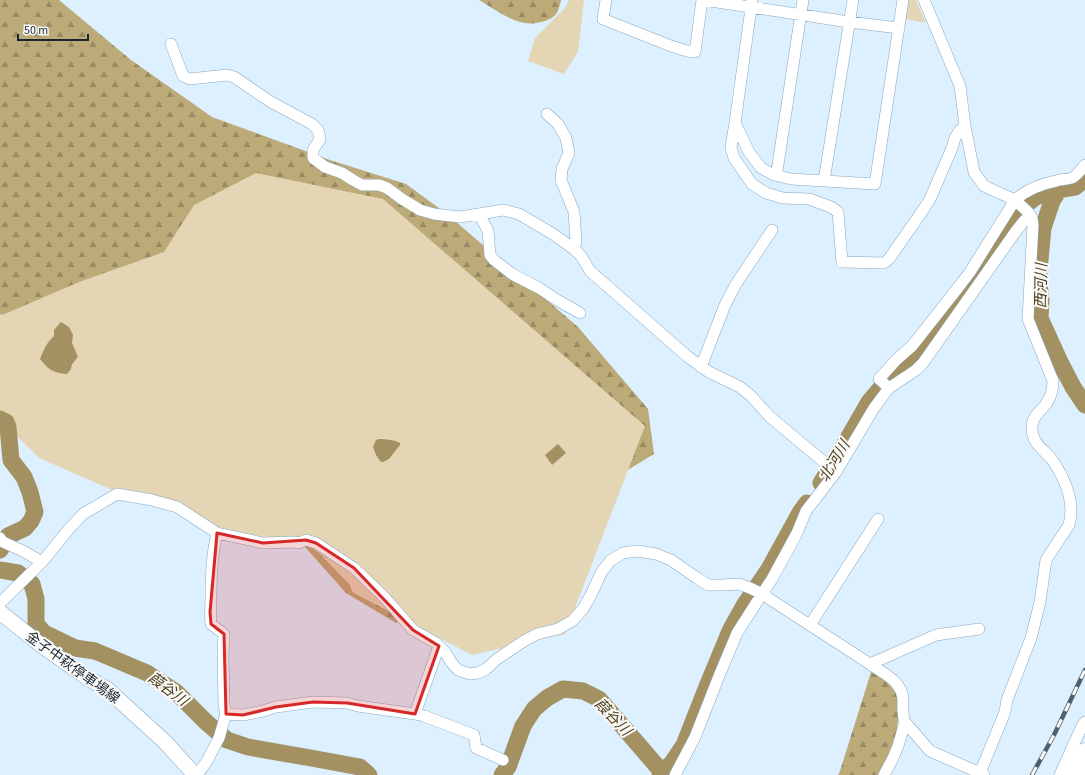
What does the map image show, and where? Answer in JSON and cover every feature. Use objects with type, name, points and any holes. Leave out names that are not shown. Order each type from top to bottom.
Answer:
[{"type":"highway","points":[[1076,775],[1085,753]]},
{"type":"main road","name":"金子中萩停車場線","points":[[0,612],[89,679],[107,689],[165,742],[196,775]]},
{"type":"street","points":[[606,0],[603,19],[671,46],[695,52],[703,0],[752,4],[801,15],[899,28]]},
{"type":"street","points":[[774,175],[777,171],[803,0]]},
{"type":"street","points":[[824,180],[853,0]]},
{"type":"street","points":[[735,123],[749,152],[761,168],[774,175],[791,179],[875,184],[904,0]]},
{"type":"street","points":[[0,603],[31,574],[83,514],[117,494],[152,500],[177,507],[217,533],[263,543],[299,543],[306,540],[316,543],[354,568],[384,597],[413,630],[436,643],[445,652],[458,670],[470,674],[478,673],[486,669],[497,659],[537,634],[558,629],[572,621],[583,609],[601,573],[610,561],[623,553],[637,551],[656,554],[671,560],[708,584],[739,584],[757,591],[890,677],[898,684],[901,690],[903,699],[903,717],[905,722],[930,751],[982,774],[1006,712],[1007,700],[1031,638],[1040,602],[1046,560],[1069,525],[1071,518],[1069,494],[1065,481],[1052,460],[1038,445],[1034,438],[1032,427],[1035,417],[1046,403],[1053,388],[1053,381],[1028,319],[1033,225],[1032,218],[1030,214],[1016,202],[984,186],[974,172],[965,126],[960,86],[924,0]]},
{"type":"street","points":[[752,4],[731,147],[734,158],[752,184],[766,193],[783,198],[809,199],[831,207],[838,212],[842,262],[884,263],[889,259],[930,199],[955,138],[960,130],[965,126]]},
{"type":"street","points":[[171,44],[183,76],[190,79],[227,75],[234,77],[271,102],[312,124],[318,130],[320,139],[312,150],[313,158],[325,167],[342,173],[362,185],[379,185],[387,188],[420,210],[434,214],[460,217],[504,210],[519,214],[553,234],[581,256],[590,271],[688,357],[709,372],[740,388],[751,396],[770,417],[832,469]]},
{"type":"street","points":[[547,114],[558,124],[566,138],[569,153],[562,170],[561,180],[574,212],[576,242],[574,250]]},
{"type":"street","points":[[885,384],[879,379],[896,360],[912,346],[957,290],[1020,196],[1034,186],[1071,178],[1085,165]]},
{"type":"street","points":[[479,214],[488,231],[490,255],[494,260],[512,274],[539,288],[580,313]]},
{"type":"street","points":[[675,775],[695,737],[737,633],[757,591],[772,579],[797,533],[806,511],[832,469],[874,408],[885,384],[916,370],[923,363],[1016,231],[1030,214]]},
{"type":"street","points":[[701,367],[725,305],[736,284],[772,230]]},
{"type":"street","points":[[810,625],[878,519]]},
{"type":"street","points":[[196,775],[208,761],[219,738],[226,714],[224,705],[224,634],[211,624],[210,612],[211,576],[214,545],[217,533]]},
{"type":"street","points":[[4,542],[42,562]]},
{"type":"street","points":[[870,664],[936,635],[979,629]]},
{"type":"street","points":[[415,714],[438,646]]},
{"type":"street","points":[[226,714],[244,715],[276,707],[313,702],[347,703],[358,706],[415,714],[424,716],[474,736],[476,748],[503,760]]},
{"type":"street","points":[[884,775],[898,746],[905,722]]},
{"type":"street","points":[[1060,775],[1085,722]]},
{"type":"highlighted area","points":[[217,533],[263,543],[306,540],[316,543],[354,568],[413,630],[439,646],[415,714],[347,703],[313,702],[276,707],[243,715],[226,714],[224,634],[211,624],[210,612]]},
{"type":"green space","points":[[0,0],[59,0],[131,60],[212,117],[330,160],[406,184],[447,214],[578,327],[648,409],[654,454],[621,474],[418,611],[396,623],[346,593],[265,502],[64,356],[0,314]]},
{"type":"green space","points":[[479,0],[561,0],[558,11],[553,17],[545,21],[527,23],[510,18]]},
{"type":"green space","points":[[871,672],[892,687],[896,693],[899,708],[897,726],[900,730],[879,775],[838,775],[840,771]]},
{"type":"shaded area","points":[[569,0],[584,0],[578,52],[564,74],[528,61],[535,38],[565,8]]},
{"type":"shaded area","points":[[908,0],[916,0],[926,23],[905,19]]},
{"type":"shaded area","points":[[256,173],[383,199],[645,426],[565,634],[472,655],[352,592],[350,585],[319,553],[308,546],[215,530],[180,505],[117,492],[39,458],[8,427],[6,422],[0,419],[0,316],[79,282],[164,252],[194,205]]},
{"type":"shaded area","points":[[61,322],[69,327],[73,335],[72,343],[78,357],[72,364],[71,369],[67,374],[58,373],[51,370],[40,359],[47,344],[54,336],[54,330]]},
{"type":"shaded area","points":[[376,440],[393,440],[400,443],[389,459],[383,462],[381,462],[376,455],[373,447]]},
{"type":"shaded area","points":[[558,444],[566,453],[552,465],[545,455]]},
{"type":"waterway","name":"北河川","points":[[821,483],[869,402],[891,376],[912,359],[931,339],[955,301],[980,270],[1008,231],[1016,213],[1033,199],[1045,192],[1075,187],[1085,179]]},
{"type":"waterway","name":"西河川","points":[[1059,190],[1052,201],[1043,228],[1039,270],[1041,300],[1040,318],[1060,362],[1073,387],[1085,405]]},
{"type":"waterway","points":[[0,419],[6,422],[8,427],[11,460],[24,477],[30,492],[35,512],[31,521],[25,528],[8,536],[0,550]]},
{"type":"waterway","name":"北河川","points":[[660,775],[672,763],[684,745],[730,631],[745,604],[769,569],[801,511],[807,503]]},
{"type":"waterway","name":"葭谷川","points":[[0,570],[18,573],[32,584],[36,599],[36,624],[44,633],[75,648],[95,651],[147,673],[176,692],[206,722],[227,740],[248,747],[360,767],[369,775]]},
{"type":"waterway","name":"葭谷川","points":[[502,775],[508,767],[523,726],[534,709],[547,698],[563,689],[583,691],[599,699],[662,772]]},
{"type":"railway","points":[[1032,775],[1054,735],[1085,670]]}]
